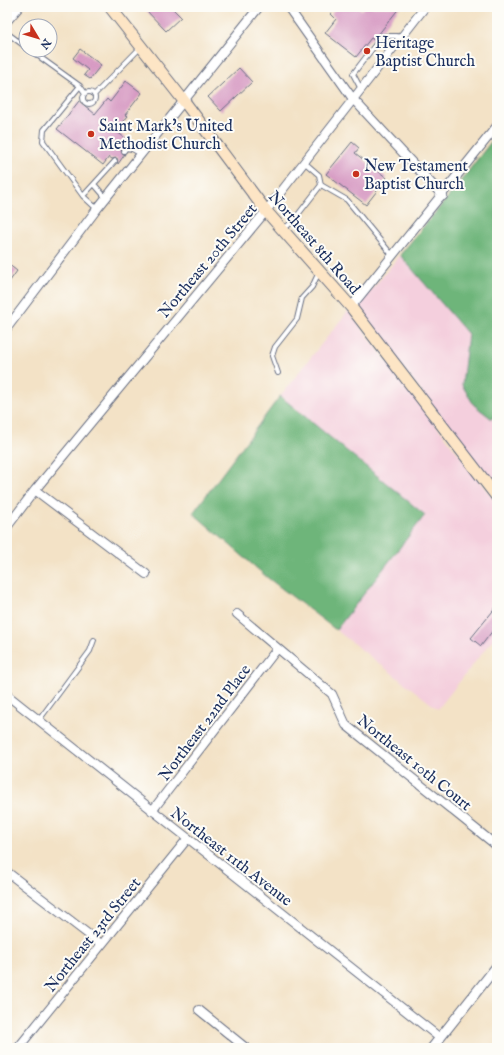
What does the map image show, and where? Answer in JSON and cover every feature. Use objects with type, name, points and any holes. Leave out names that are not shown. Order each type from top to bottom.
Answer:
[{"type":"main road","name":"Northeast 8th Road","points":[[110,7],[184,101],[266,211],[351,307],[497,497]]},
{"type":"street","points":[[7,21],[19,7]]},
{"type":"street","points":[[7,328],[97,209],[259,7]]},
{"type":"street","points":[[288,7],[354,99],[443,196]]},
{"type":"street","name":"Northeast 20th Street","points":[[7,527],[35,490],[266,211],[426,7]]},
{"type":"street","points":[[351,307],[443,196],[497,126]]},
{"type":"street","points":[[35,490],[146,574]]},
{"type":"street","name":"Northeast 10th Court","points":[[237,614],[332,694],[346,725],[497,846]]},
{"type":"street","name":"Northeast 22nd Place","points":[[152,812],[277,649]]},
{"type":"street","name":"Northeast 11th Avenue","points":[[7,695],[152,812],[188,838],[440,1038]]},
{"type":"street","name":"Northeast 23rd Street","points":[[18,1048],[188,838]]},
{"type":"street","points":[[7,872],[101,944]]},
{"type":"street","points":[[432,1048],[497,966]]},
{"type":"street","points":[[199,1010],[246,1048]]},
{"type":"lane","points":[[7,33],[18,41]]},
{"type":"lane","points":[[361,89],[352,74],[382,36],[397,36],[401,38]]},
{"type":"lane","points":[[85,93],[83,100],[87,104],[93,102],[94,95],[141,47]]},
{"type":"lane","points":[[41,58],[80,86],[85,93]]},
{"type":"lane","points":[[80,86],[44,130],[43,141],[84,196],[97,209]]},
{"type":"lane","points":[[85,93],[89,92],[94,95]]},
{"type":"lane","points":[[124,151],[126,148],[132,149],[142,154]]},
{"type":"lane","points":[[84,196],[115,161]]},
{"type":"lane","points":[[304,162],[319,175],[321,185],[347,200],[393,256]]},
{"type":"lane","points":[[94,184],[106,198]]},
{"type":"lane","points":[[283,230],[293,221],[321,185]]},
{"type":"lane","points":[[278,374],[272,356],[275,347],[297,319],[302,298],[312,287],[320,272]]},
{"type":"lane","points":[[39,720],[90,651],[94,640]]},
{"type":"shaded area","points":[[400,255],[468,334],[462,385],[492,419],[497,413],[497,490],[357,308]]},
{"type":"shaded area","points":[[348,311],[497,504],[497,634],[438,709],[336,630],[425,515],[280,396]]},
{"type":"green space","points":[[497,134],[497,413],[492,419],[474,405],[462,385],[468,334],[400,255],[449,196]]},
{"type":"green space","points":[[280,396],[425,515],[336,630],[268,578],[193,513]]},
{"type":"building","points":[[143,7],[171,7],[181,17],[166,31]]},
{"type":"building","points":[[337,7],[358,7],[362,10],[364,7],[400,7],[374,40],[371,38],[356,57],[325,33],[336,19],[331,14]]},
{"type":"building","points":[[80,49],[101,65],[90,79],[84,75],[88,70],[73,58]]},
{"type":"building","points":[[239,68],[252,82],[221,111],[208,97]]},
{"type":"building","points":[[126,81],[142,93],[125,115],[128,116],[116,131],[125,138],[119,146],[122,154],[125,154],[118,164],[117,158],[112,159],[109,157],[103,165],[57,129],[79,101],[95,114],[107,99],[110,102]]},
{"type":"building","points":[[352,142],[359,148],[355,153],[387,178],[366,205],[326,174]]},
{"type":"building","points":[[7,263],[17,271],[7,285]]},
{"type":"building","points":[[497,606],[497,625],[481,646],[471,638]]},
{"type":"place","name":"Heritage Baptist Church","points":[[367,51]]},
{"type":"place","name":"Saint Mark's United Methodist Church","points":[[91,134]]},
{"type":"place","name":"New Testament Baptist Church","points":[[356,174]]}]
